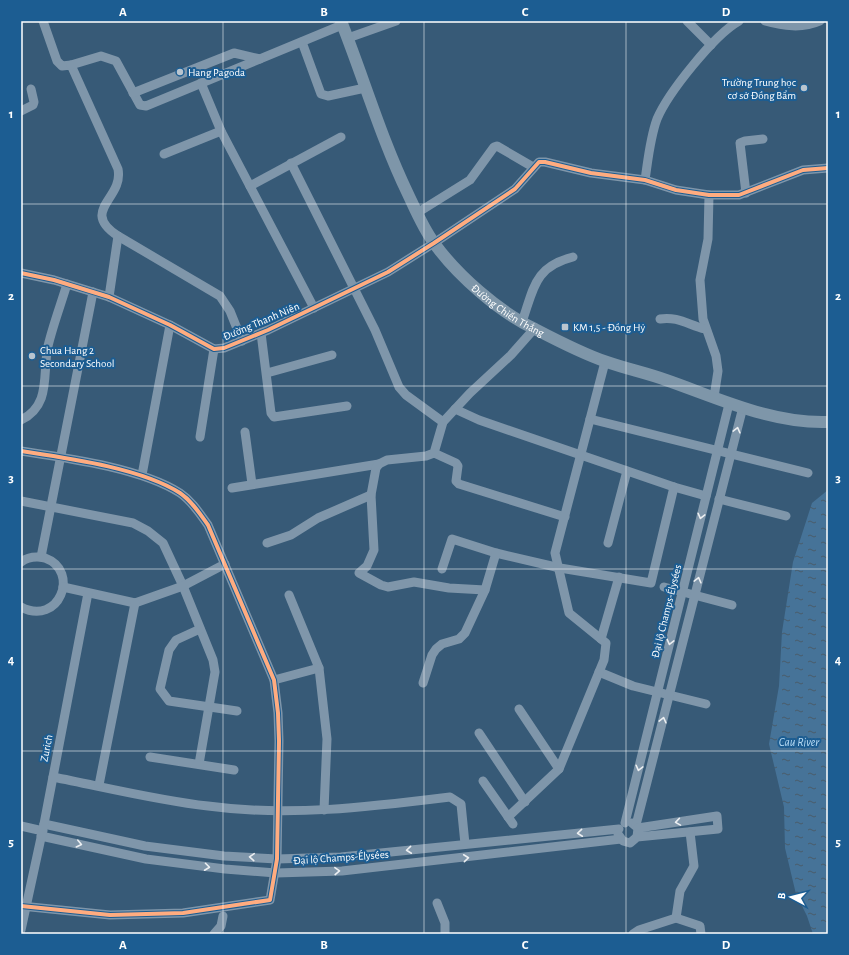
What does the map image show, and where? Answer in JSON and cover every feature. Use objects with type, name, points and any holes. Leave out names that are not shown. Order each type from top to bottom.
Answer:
[{"type":"main road","name":"Đường Chiến Thắng","points":[[342,23],[365,88],[402,182],[417,213],[434,243],[480,291],[501,309],[534,329],[605,362],[714,397],[729,404],[789,421],[828,422]]},
{"type":"street","points":[[43,21],[57,61],[62,66],[71,65],[101,56],[116,61],[140,105],[146,106],[302,42],[342,23]]},
{"type":"street","points":[[348,38],[396,21]]},
{"type":"street","points":[[686,21],[711,46]]},
{"type":"street","points":[[645,180],[652,140],[662,108],[711,46],[739,21]]},
{"type":"street","points":[[765,21],[790,26],[803,26],[820,21]]},
{"type":"street","points":[[302,42],[321,94],[328,96],[365,88]]},
{"type":"street","points":[[133,92],[234,53],[260,59]]},
{"type":"street","points":[[71,65],[118,169],[120,177],[117,186],[104,206],[101,217],[103,223],[109,230],[118,236],[220,296],[230,311],[242,341]]},
{"type":"street","points":[[201,83],[221,130],[314,308]]},
{"type":"street","points":[[21,111],[33,105],[34,102],[31,89]]},
{"type":"street","points":[[164,154],[221,130]]},
{"type":"street","points":[[250,186],[341,137]]},
{"type":"street","points":[[746,193],[740,143],[763,139]]},
{"type":"street","points":[[417,213],[470,180],[494,147],[497,146],[533,167],[539,162],[545,162],[591,173],[645,180],[676,190],[709,195],[728,196],[746,193],[803,170],[828,168]]},
{"type":"street","points":[[291,163],[354,289],[399,387],[406,395],[444,422]]},
{"type":"street","name":"Đường Thanh Niên","points":[[21,273],[67,284],[109,297],[170,325],[214,349],[224,348],[261,333],[388,272],[515,189],[533,167]]},
{"type":"street","points":[[709,195],[708,239],[700,280],[705,329],[716,356],[718,371],[714,397]]},
{"type":"street","points":[[109,297],[118,236]]},
{"type":"street","points":[[522,322],[535,285],[541,274],[557,261],[573,257]]},
{"type":"street","points":[[21,420],[35,410],[45,390],[48,349],[67,284]]},
{"type":"street","points":[[41,557],[93,292]]},
{"type":"street","points":[[660,319],[674,318],[690,325],[705,329]]},
{"type":"street","points":[[142,475],[170,325]]},
{"type":"street","points":[[434,453],[444,422],[455,409],[512,355],[534,329]]},
{"type":"street","points":[[261,333],[271,413],[274,417],[347,406]]},
{"type":"street","points":[[200,437],[214,349]]},
{"type":"street","points":[[267,373],[332,356]]},
{"type":"street","points":[[483,781],[510,821],[525,802],[559,769],[604,660],[606,643],[570,613],[556,553],[605,362]]},
{"type":"street","name":"Đại lộ Champs-Élysées","points":[[621,839],[618,834],[622,826],[658,693],[729,404]]},
{"type":"street","points":[[637,830],[694,596],[743,407]]},
{"type":"street","points":[[455,409],[479,420],[674,487],[706,496]]},
{"type":"street","points":[[590,419],[808,473]]},
{"type":"street","points":[[245,432],[252,484]]},
{"type":"street","points":[[21,451],[61,457],[142,475],[180,493],[193,505],[208,525],[274,680],[278,713],[279,741],[276,810],[277,859],[276,872],[270,900],[190,912],[110,916],[24,906]]},
{"type":"street","points":[[232,488],[379,464],[387,460],[426,456],[434,453],[456,463],[458,466],[456,481],[459,484],[565,517]]},
{"type":"street","points":[[379,464],[374,473],[371,495],[374,550],[367,566],[359,573],[381,585],[388,587],[414,582],[448,588],[486,590]]},
{"type":"street","points":[[608,543],[627,471]]},
{"type":"street","points":[[442,569],[452,539],[496,553],[560,568],[651,583],[674,487]]},
{"type":"street","points":[[267,543],[291,535],[318,518],[371,495]]},
{"type":"street","points":[[719,499],[786,516]]},
{"type":"street","points":[[21,501],[133,523],[148,531],[163,543],[183,586],[213,660],[215,672],[199,764]]},
{"type":"street","points":[[423,683],[432,656],[436,649],[442,644],[462,638],[486,590],[496,553]]},
{"type":"street","points":[[21,562],[32,557],[41,557],[55,564],[62,575],[63,587],[61,596],[55,604],[48,609],[38,612],[29,611],[21,607]]},
{"type":"street","points":[[63,587],[135,603],[183,586],[225,564]]},
{"type":"street","points":[[601,639],[619,577]]},
{"type":"street","points":[[664,587],[732,605]]},
{"type":"street","name":"Zurich","points":[[21,930],[24,906],[43,830],[88,593]]},
{"type":"street","points":[[290,595],[319,668],[327,739],[324,810]]},
{"type":"street","points":[[98,786],[135,603]]},
{"type":"street","points":[[200,629],[176,640],[169,650],[160,689],[169,701],[208,708],[237,711]]},
{"type":"street","points":[[274,680],[319,668]]},
{"type":"street","points":[[599,672],[633,686],[706,704]]},
{"type":"street","points":[[519,709],[559,769]]},
{"type":"street","points":[[479,733],[525,802]]},
{"type":"street","points":[[150,757],[234,770]]},
{"type":"street","points":[[53,777],[160,799],[209,806],[276,810],[324,810],[450,798],[460,804],[465,844]]},
{"type":"street","name":"Đại lộ Champs-Élysées","points":[[21,826],[145,846],[224,856],[277,859],[341,857],[622,826],[631,823],[637,830],[690,832],[718,829],[717,816],[637,830]]},
{"type":"street","name":"Đại lộ Champs-Élysées","points":[[43,830],[146,859],[225,869],[276,872],[342,871],[621,839],[630,843],[637,830]]},
{"type":"street","points":[[676,918],[680,891],[694,866],[690,832]]},
{"type":"street","points":[[437,903],[445,923],[445,934]]},
{"type":"street","points":[[214,934],[221,926],[223,916]]},
{"type":"street","points":[[633,934],[639,930],[676,918],[697,924],[700,926],[701,934]]},
{"type":"water","name":"Cau River","points":[[828,490],[828,934],[813,934],[807,916],[796,894],[785,848],[784,807],[769,744],[779,686],[782,632],[793,562],[812,503]]},
{"type":"cycle path","points":[[21,273],[54,280],[109,297],[170,325],[214,349],[224,348],[268,330],[388,272],[515,189],[539,162],[545,162],[591,173],[645,180],[676,190],[709,195],[739,195],[803,170],[828,168]]},
{"type":"cycle path","points":[[21,451],[103,465],[145,477],[164,484],[180,493],[192,504],[208,525],[274,680],[278,713],[279,741],[277,859],[270,900],[183,913],[110,915],[21,906]]},
{"type":"place","name":"Hang Pagoda","points":[[180,72]]},
{"type":"place","name":"Trường Trung học cơ sở Đồng Bẩm","points":[[804,88]]},
{"type":"place","name":"KM 1,5 - Đồng Hỷ","points":[[565,327]]},
{"type":"place","name":"Chua Hang 2 Secondary School","points":[[32,356]]}]
